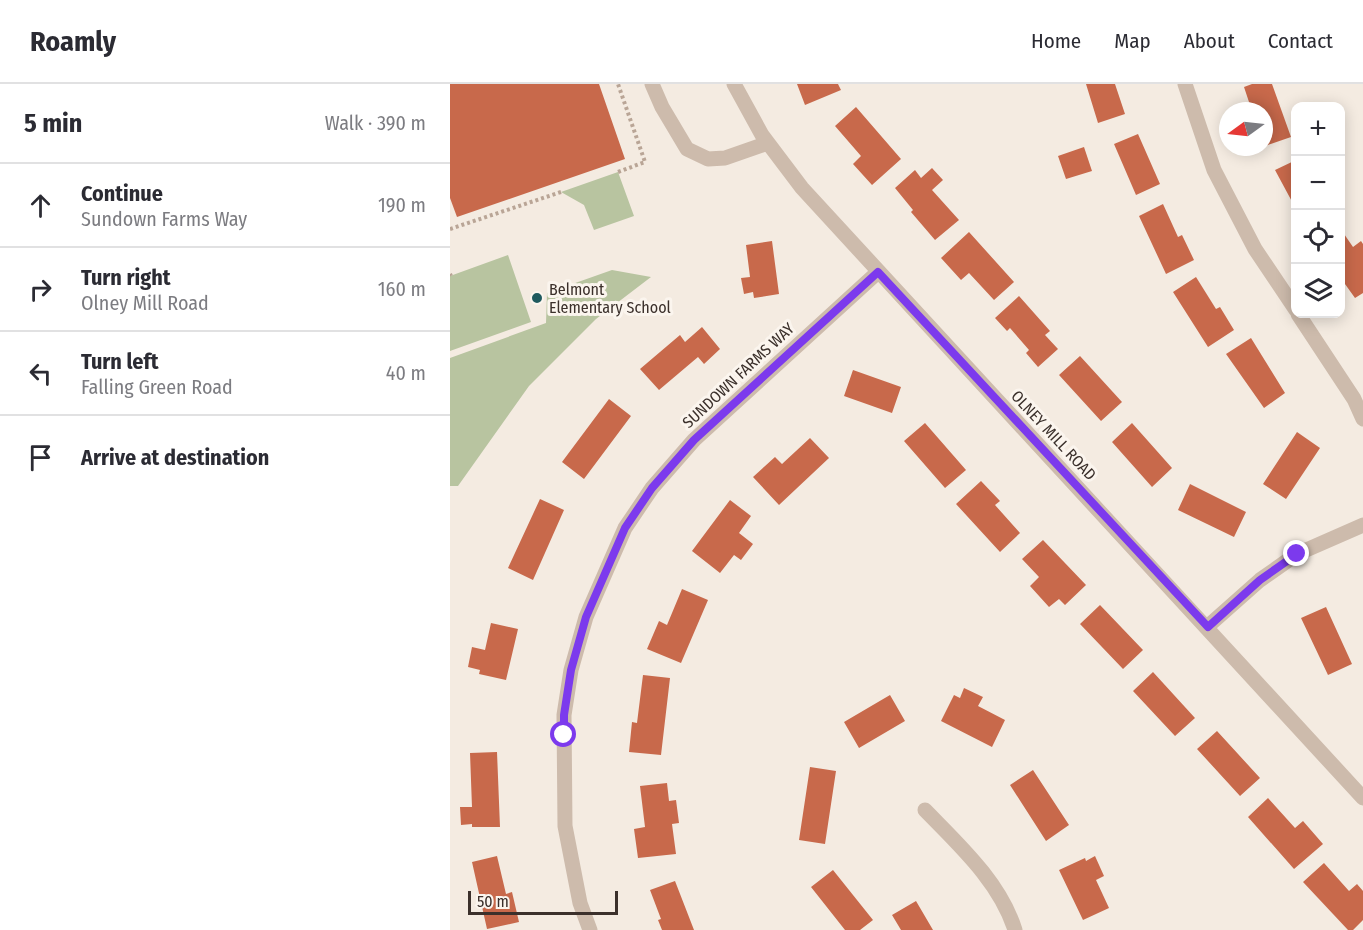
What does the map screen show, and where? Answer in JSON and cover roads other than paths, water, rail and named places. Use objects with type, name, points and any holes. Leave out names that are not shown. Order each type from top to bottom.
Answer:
[{"type":"street","points":[[651,84],[687,149],[708,159],[725,158],[768,143]]},
{"type":"street","name":"OLNEY MILL ROAD","points":[[734,84],[768,143],[802,188],[1363,798]]},
{"type":"street","points":[[1185,84],[1214,170],[1255,249],[1291,303]]},
{"type":"street","name":"SUNDOWN FARMS WAY","points":[[590,930],[580,903],[565,826],[564,715],[571,670],[586,617],[625,528],[652,488],[694,440],[878,272]]},
{"type":"street","points":[[1301,318],[1354,399],[1363,419]]},
{"type":"street","points":[[1208,627],[1260,580],[1297,554],[1363,525]]},
{"type":"street","points":[[925,810],[973,860],[996,892],[1012,919],[1015,930]]},
{"type":"place","name":"Belmont Elementary School","points":[[537,298]]}]
